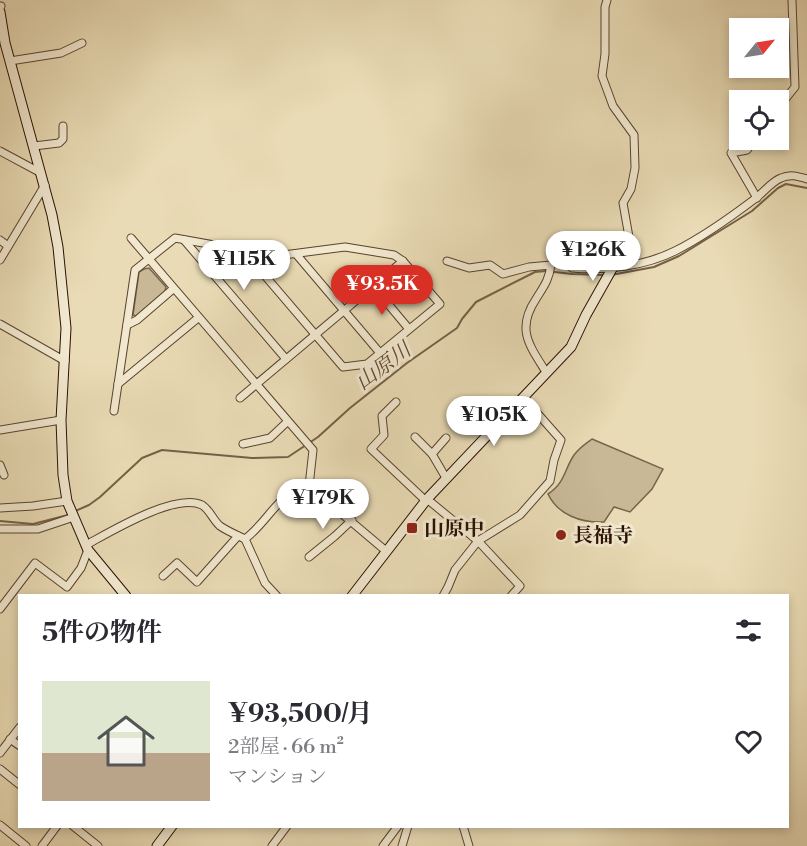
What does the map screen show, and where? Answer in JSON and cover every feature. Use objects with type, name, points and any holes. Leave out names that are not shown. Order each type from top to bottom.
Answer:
[{"type":"street","points":[[2,0],[0,8],[10,61],[45,185],[58,248],[66,328],[61,420],[63,475],[67,501],[87,547],[123,594]]},
{"type":"street","points":[[354,594],[426,500],[571,348],[629,237],[622,203],[631,189],[635,168],[634,135],[613,106],[602,76],[607,0]]},
{"type":"street","points":[[789,94],[795,87],[792,0]]},
{"type":"street","points":[[10,61],[61,53],[82,43]]},
{"type":"street","points":[[34,146],[58,143],[63,139],[63,126]]},
{"type":"street","points":[[747,150],[731,153],[757,198]]},
{"type":"street","points":[[0,151],[41,173]]},
{"type":"street","points":[[572,267],[591,270],[653,260],[674,252],[757,198],[778,179],[791,175],[807,179]]},
{"type":"street","points":[[0,260],[45,185]]},
{"type":"street","points":[[131,238],[313,450],[309,486]]},
{"type":"street","points":[[114,411],[135,270],[175,238],[184,240],[243,250],[276,256],[345,247],[394,255],[403,261],[440,304],[367,364],[343,367],[243,250]]},
{"type":"street","points":[[0,240],[8,246]]},
{"type":"street","points":[[184,240],[286,359]]},
{"type":"street","points":[[296,254],[380,353]]},
{"type":"street","points":[[240,398],[403,261]]},
{"type":"street","points":[[447,261],[469,268],[490,265],[503,274],[529,267],[551,265],[549,279],[527,312],[525,325],[528,340],[546,372]]},
{"type":"street","points":[[373,286],[409,329]]},
{"type":"street","points":[[127,325],[173,289]]},
{"type":"street","points":[[118,384],[198,318]]},
{"type":"street","points":[[0,324],[65,361]]},
{"type":"street","points":[[444,594],[455,570],[478,541],[520,515],[550,481],[561,440],[523,397]]},
{"type":"street","points":[[396,402],[382,416],[384,435],[370,449],[426,500],[478,541],[520,586],[513,594]]},
{"type":"street","points":[[0,430],[61,420]]},
{"type":"street","points":[[243,444],[270,438],[287,422]]},
{"type":"street","points":[[415,437],[432,454],[446,478]]},
{"type":"street","points":[[432,454],[446,438]]},
{"type":"street","points":[[0,465],[4,475]]},
{"type":"street","points":[[309,486],[386,551]]},
{"type":"street","points":[[163,576],[177,563],[197,582],[241,538],[255,531],[285,496],[309,486]]},
{"type":"street","points":[[0,508],[67,501]]},
{"type":"street","points":[[0,609],[34,563],[67,587],[81,568],[87,547],[137,517],[181,503],[196,503],[205,507],[220,525],[241,538],[265,583],[276,594]]},
{"type":"street","points":[[0,529],[38,529],[74,517]]},
{"type":"street","points":[[309,556],[336,536],[352,520]]},
{"type":"street","points":[[0,753],[18,729]]},
{"type":"street","points":[[10,739],[18,745]]},
{"type":"street","points":[[0,770],[18,784]]},
{"type":"street","points":[[0,825],[26,846]]},
{"type":"street","points":[[42,846],[56,828]]},
{"type":"street","points":[[76,828],[98,846]]},
{"type":"street","points":[[157,846],[170,828]]},
{"type":"street","points":[[272,846],[286,828]]},
{"type":"street","points":[[383,846],[397,828]]},
{"type":"street","points":[[402,846],[407,828]]},
{"type":"street","points":[[464,828],[469,846]]},
{"type":"shaded area","points":[[149,268],[166,287],[165,291],[136,316],[133,315],[139,272]]},
{"type":"shaded area","points":[[592,439],[663,469],[652,489],[630,512],[614,507],[604,522],[587,521],[571,516],[558,507],[548,494],[561,481],[576,453]]},
{"type":"waterway","name":"山原川","points":[[611,275],[654,267],[679,256],[752,211],[778,188],[786,184],[807,188]]},
{"type":"waterway","name":"山原川","points":[[73,512],[100,497],[142,458],[162,450],[252,458],[288,457],[318,437],[350,408],[407,363],[457,328],[476,302],[535,272],[605,275]]},
{"type":"waterway","name":"山原川","points":[[0,521],[33,524],[68,515]]},
{"type":"place","name":"山原中","points":[[412,528]]},
{"type":"place","name":"長福寺","points":[[561,535]]}]
